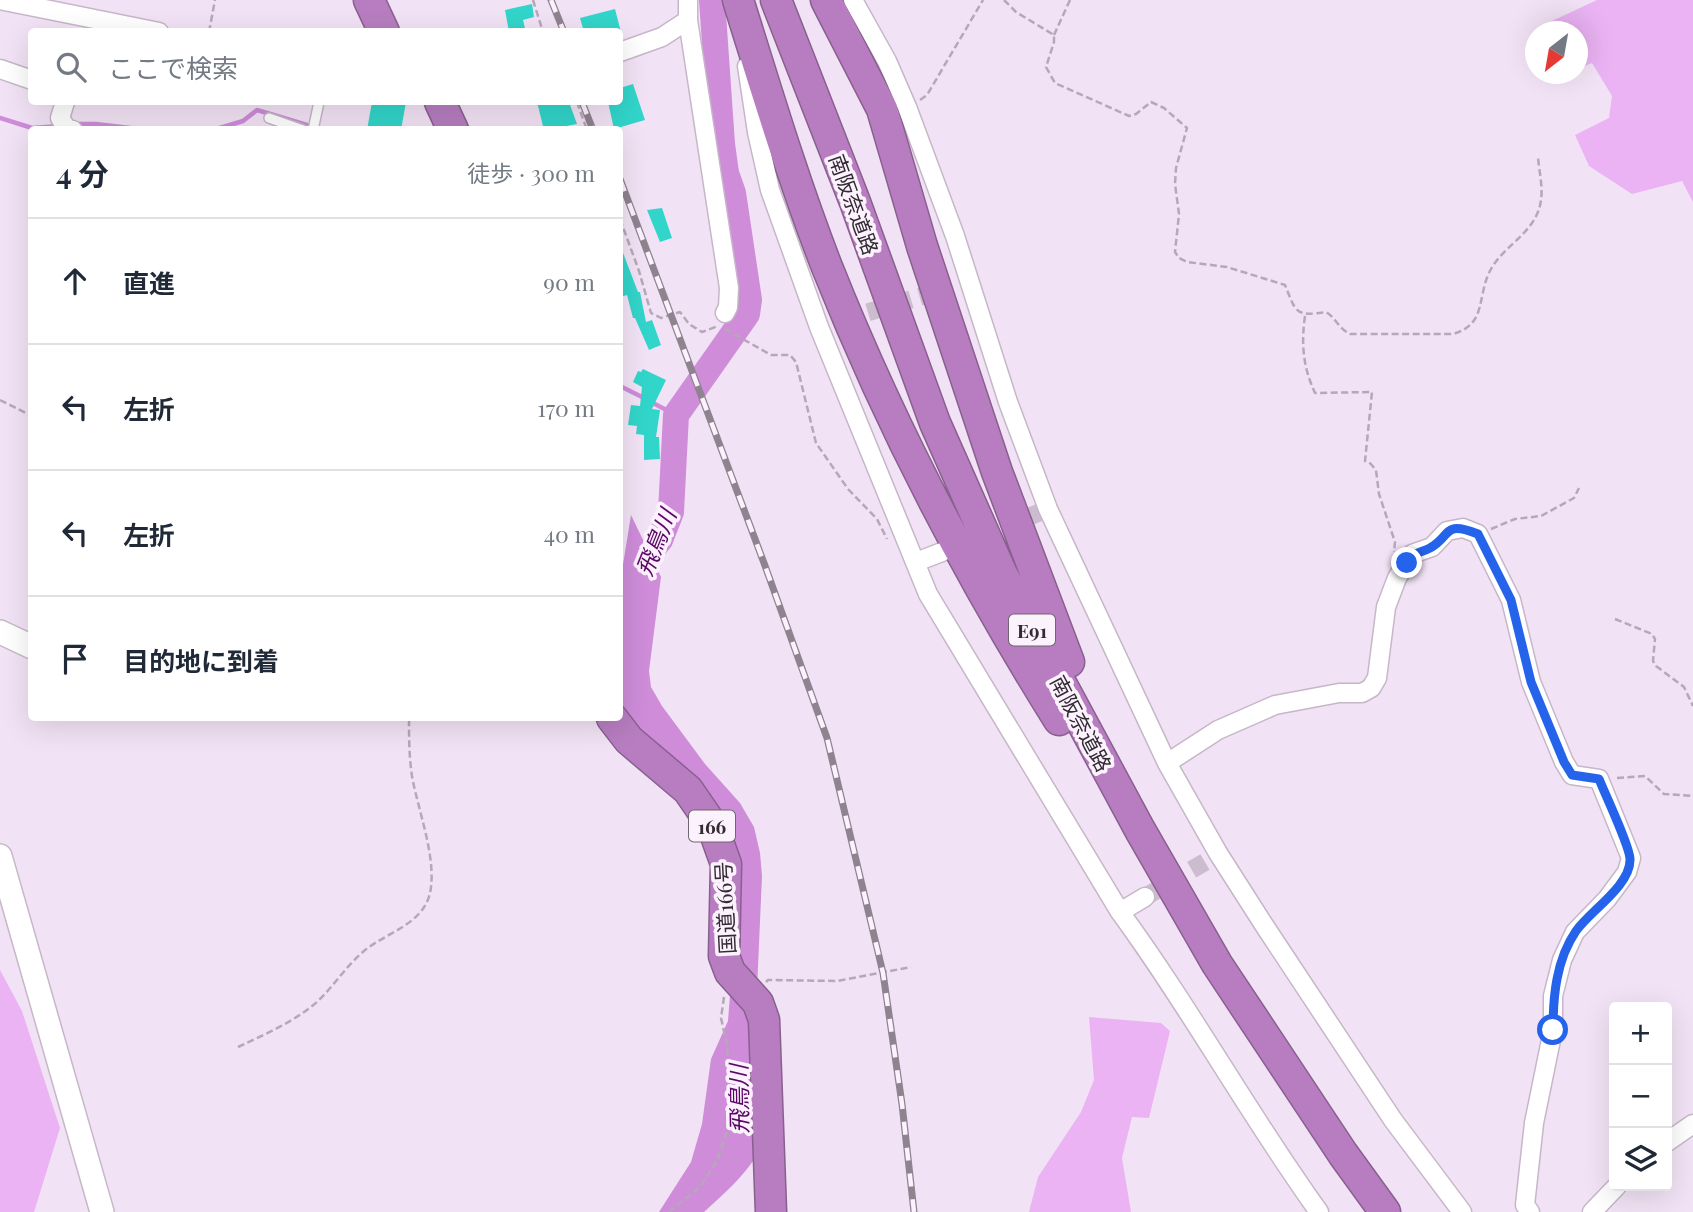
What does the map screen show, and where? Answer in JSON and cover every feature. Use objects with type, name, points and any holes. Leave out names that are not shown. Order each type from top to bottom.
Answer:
[{"type":"highway","points":[[369,0],[382,28]]},
{"type":"highway","points":[[738,0],[776,122],[827,267],[897,426],[971,569],[1051,707],[1135,831]]},
{"type":"highway","name":"南阪奈道路","points":[[765,0],[930,425],[996,579],[1199,950],[1333,1160],[1373,1212]]},
{"type":"highway","name":"南阪奈道路","points":[[776,0],[855,202],[935,423],[1002,574],[1135,831],[1217,964],[1343,1154],[1385,1212]]},
{"type":"highway","points":[[826,0],[882,109],[922,246],[997,472],[1056,632],[1135,831]]},
{"type":"highway","points":[[441,105],[451,126]]},
{"type":"highway","name":"国道166号","points":[[614,721],[629,740],[688,790],[712,825],[726,864],[724,957],[729,969],[759,1006]]},
{"type":"highway","points":[[759,1006],[764,1020],[771,1212]]},
{"type":"street","points":[[0,0],[139,28]]},
{"type":"street","points":[[688,0],[688,20],[729,288],[728,307],[723,320]]},
{"type":"street","points":[[738,0],[757,132],[770,190],[827,325],[928,594],[1120,912],[1152,955],[1223,1069],[1319,1212]]},
{"type":"street","points":[[853,0],[887,61],[907,109],[955,236],[1008,402],[1048,509],[1211,858],[1393,1120],[1462,1212]]},
{"type":"street","points":[[623,51],[662,37],[688,20]]},
{"type":"street","points":[[0,69],[28,79]]},
{"type":"street","points":[[949,288],[968,282]]},
{"type":"street","points":[[1167,763],[1218,730],[1275,705],[1339,693],[1362,693],[1371,688],[1377,678],[1386,607],[1397,578],[1412,554],[1432,547],[1447,531],[1463,528],[1478,534],[1511,600],[1531,682],[1564,762],[1572,775],[1599,779],[1631,858],[1628,872],[1576,932],[1562,960],[1553,996],[1553,1030],[1534,1123],[1525,1205],[1530,1212]]},
{"type":"street","points":[[916,562],[942,552]]},
{"type":"street","points":[[0,632],[28,645]]},
{"type":"street","points":[[0,856],[102,1212]]},
{"type":"street","points":[[1120,912],[1145,897]]},
{"type":"street","points":[[1672,1139],[1693,1124]]},
{"type":"street","points":[[1592,1212],[1612,1191]]},
{"type":"lane","points":[[313,126],[318,105]]},
{"type":"lane","points":[[268,118],[291,126]]},
{"type":"path","points":[[210,28],[215,0]]},
{"type":"path","points":[[533,0],[542,28]]},
{"type":"path","points":[[907,109],[927,95],[983,0]]},
{"type":"path","points":[[1004,0],[1016,12],[1054,35]]},
{"type":"path","points":[[1070,0],[1054,35],[1046,67],[1055,83],[1129,116],[1151,102],[1164,108],[1187,128],[1176,168],[1179,214],[1175,252],[1179,258],[1187,262],[1227,267],[1285,285],[1293,307],[1299,313],[1305,315],[1326,312],[1333,316],[1340,330],[1350,334],[1452,334],[1467,330],[1474,323],[1490,270],[1501,254],[1519,240],[1535,217],[1541,200],[1538,157]]},
{"type":"path","points":[[578,105],[586,126]]},
{"type":"path","points":[[623,227],[649,309],[654,316],[661,318],[680,312],[689,324],[702,332],[717,327],[723,320],[771,355],[790,355],[796,362],[816,443],[848,489],[877,519],[889,542]]},
{"type":"path","points":[[1305,315],[1302,343],[1307,375],[1315,393],[1372,392],[1365,461],[1376,470],[1379,494],[1395,541],[1394,558],[1398,563],[1407,563]]},
{"type":"path","points":[[0,400],[28,414]]},
{"type":"path","points":[[1478,534],[1515,519],[1541,516],[1574,498],[1579,488]]},
{"type":"path","points":[[1615,619],[1652,634],[1655,639],[1653,660],[1656,666],[1684,687],[1693,706]]},
{"type":"path","points":[[238,1047],[296,1017],[317,1002],[367,948],[390,936],[423,911],[432,888],[429,849],[412,776],[409,721]]},
{"type":"path","points":[[1599,779],[1645,775],[1664,794],[1693,796]]},
{"type":"path","points":[[759,1006],[768,980],[837,981],[911,967]]},
{"type":"path","points":[[669,1212],[699,1187],[717,1161],[726,1134],[732,1094],[721,1018],[729,969]]},
{"type":"shaded area","points":[[1597,0],[1693,0],[1693,202],[1682,181],[1632,194],[1589,166],[1575,135],[1609,118],[1612,96],[1592,63],[1588,65],[1588,21],[1552,21]]},
{"type":"shaded area","points":[[0,970],[22,1011],[60,1128],[34,1212],[0,1212]]},
{"type":"shaded area","points":[[1089,1017],[1161,1023],[1170,1031],[1149,1118],[1132,1117],[1122,1158],[1131,1212],[1029,1212],[1038,1177],[1081,1112],[1094,1080]]},
{"type":"water","points":[[631,515],[661,577],[649,671],[651,687],[705,764],[740,803],[754,827],[760,853],[762,876],[757,989],[758,1154],[740,1178],[704,1212],[659,1212],[691,1162],[702,1124],[711,1059],[728,1021],[734,944],[734,877],[623,716],[623,564]]},
{"type":"building","points":[[532,4],[534,17],[523,20],[525,28],[508,28],[505,10]]},
{"type":"building","points":[[615,9],[620,28],[583,28],[580,18]]},
{"type":"building","points":[[633,84],[645,120],[623,126],[613,126],[609,105],[623,105],[623,87]]},
{"type":"building","points":[[371,105],[405,105],[402,126],[368,126]]},
{"type":"building","points":[[538,105],[570,105],[577,124],[543,126]]},
{"type":"building","points":[[662,208],[672,238],[660,242],[647,210]]},
{"type":"building","points":[[623,253],[640,292],[646,322],[652,320],[661,345],[649,350],[633,318],[627,295],[623,296]]},
{"type":"building","points":[[643,369],[666,380],[652,409],[660,410],[656,437],[659,437],[660,459],[644,460],[644,435],[636,434],[637,426],[628,425],[631,405],[640,406],[642,387],[633,382],[638,371]]},
{"type":"waterway","name":"飛鳥川","points":[[640,587],[644,559],[660,540],[671,512],[676,415],[747,314],[749,300],[733,193],[726,173],[722,144],[712,0]]},
{"type":"waterway","points":[[226,126],[243,121],[257,110],[308,126]]},
{"type":"waterway","points":[[0,118],[28,127]]},
{"type":"waterway","points":[[76,124],[113,126]]},
{"type":"waterway","points":[[623,388],[644,398]]},
{"type":"waterway","points":[[651,402],[676,415]]},
{"type":"tunnel","points":[[842,320],[946,289]]},
{"type":"tunnel","points":[[977,538],[1048,509]]},
{"type":"tunnel","points":[[1145,897],[1205,862]]},
{"type":"railway","points":[[551,0],[562,28]]},
{"type":"railway","points":[[583,105],[591,126]]},
{"type":"railway","points":[[623,187],[827,738],[883,973],[914,1212]]},
{"type":"route","points":[[1407,563],[1412,554],[1432,547],[1447,531],[1463,528],[1478,534],[1511,600],[1531,682],[1564,762],[1572,775],[1599,779],[1631,858],[1628,872],[1576,932],[1562,960],[1553,996],[1553,1030]]}]
